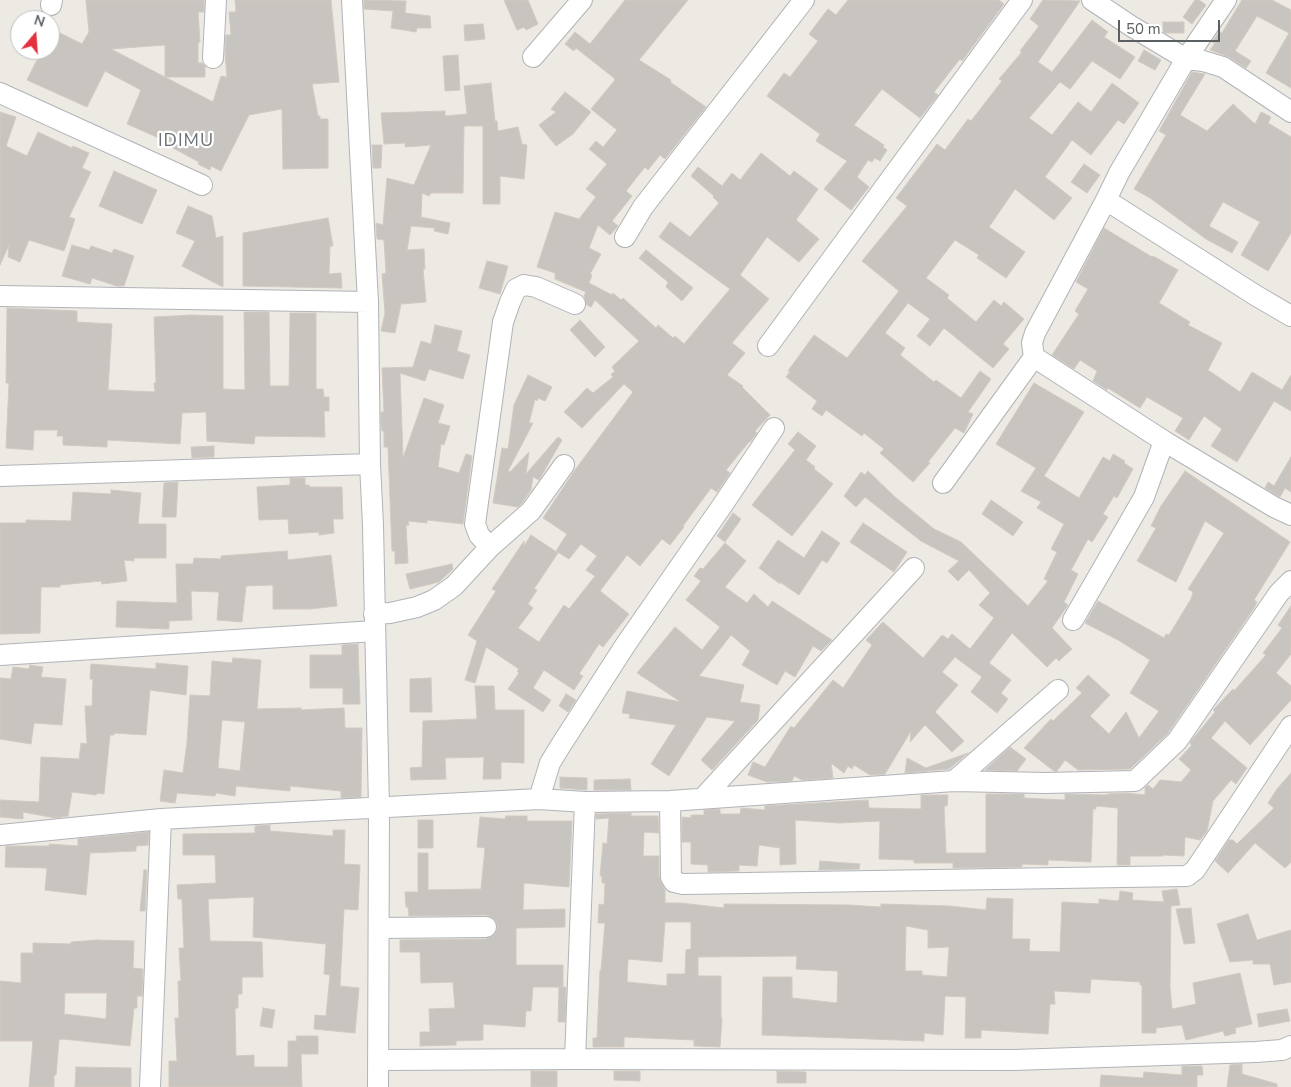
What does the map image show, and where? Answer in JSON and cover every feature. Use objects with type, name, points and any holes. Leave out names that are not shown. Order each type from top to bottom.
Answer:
[{"type":"street","points":[[213,58],[216,0]]},
{"type":"street","points":[[352,0],[368,302],[370,464],[379,808],[378,1087]]},
{"type":"street","points":[[533,57],[582,0]]},
{"type":"street","points":[[625,237],[643,207],[804,0]]},
{"type":"street","points":[[768,346],[1022,0]]},
{"type":"street","points":[[1092,0],[1186,59],[1203,61],[1224,67],[1291,112]]},
{"type":"street","points":[[943,483],[1034,357],[1032,343],[1035,333],[1119,173],[1186,59],[1226,0]]},
{"type":"street","points":[[0,93],[202,185]]},
{"type":"street","points":[[1106,200],[1291,316]]},
{"type":"street","points":[[490,547],[479,535],[475,524],[505,315],[516,289],[524,285],[536,287],[575,304]]},
{"type":"street","points":[[0,296],[368,302]]},
{"type":"street","points":[[1034,357],[1164,441],[1274,508],[1291,515]]},
{"type":"street","points":[[539,799],[550,763],[561,744],[626,644],[774,428]]},
{"type":"street","points":[[1074,620],[1144,497],[1164,441]]},
{"type":"street","points":[[0,476],[370,464]]},
{"type":"street","points":[[0,655],[374,622],[396,612],[434,600],[454,586],[490,547],[531,511],[564,465]]},
{"type":"street","points":[[703,798],[914,568]]},
{"type":"street","points":[[0,834],[161,820],[539,799],[585,802],[670,801],[954,781],[1045,783],[1134,781],[1177,741],[1279,593],[1291,581]]},
{"type":"street","points":[[954,781],[1058,690]]},
{"type":"street","points":[[670,801],[671,877],[674,882],[684,884],[1187,876],[1195,870],[1291,726]]},
{"type":"street","points":[[575,1058],[585,802]]},
{"type":"street","points":[[150,1087],[161,820]]},
{"type":"street","points":[[380,928],[486,927]]},
{"type":"street","points":[[378,1060],[575,1058],[1014,1060],[1256,1052],[1282,1050],[1291,1046]]},
{"type":"building","points":[[86,0],[204,0],[204,12],[198,12],[200,42],[198,42],[198,63],[202,63],[205,66],[205,77],[165,77],[165,45],[111,49],[213,102],[221,76],[227,77],[226,35],[231,35],[229,12],[236,12],[235,0],[331,0],[339,82],[312,84],[318,116],[320,116],[320,119],[328,119],[328,168],[283,169],[282,109],[249,115],[221,171],[211,166],[210,170],[160,141],[161,139],[127,124],[141,90],[105,71],[87,107],[27,80],[37,60],[60,60],[60,33],[82,44],[89,32]]},
{"type":"building","points":[[364,0],[406,1],[405,13],[430,16],[431,28],[417,28],[416,32],[391,28],[393,11],[364,9]]},
{"type":"building","points":[[504,0],[528,0],[538,24],[526,30],[524,27],[517,30]]},
{"type":"building","points":[[625,0],[688,0],[639,60],[671,80],[670,82],[706,107],[665,159],[660,155],[648,170],[645,167],[626,191],[632,196],[612,221],[618,226],[610,235],[598,225],[589,248],[601,254],[590,274],[592,275],[589,283],[612,295],[613,293],[621,300],[623,298],[656,328],[658,325],[673,338],[675,336],[684,344],[730,289],[659,237],[670,222],[690,237],[719,203],[714,196],[691,176],[698,167],[722,186],[732,173],[740,180],[761,153],[790,176],[794,171],[818,189],[796,220],[819,239],[799,262],[767,237],[740,275],[769,299],[732,343],[745,353],[727,375],[743,386],[770,415],[755,431],[757,433],[726,470],[730,473],[717,492],[711,488],[670,545],[662,539],[640,566],[627,555],[600,591],[629,614],[603,647],[599,644],[579,674],[583,676],[574,690],[544,670],[533,688],[551,700],[543,712],[508,689],[519,673],[517,671],[519,669],[486,647],[475,683],[465,680],[477,641],[468,635],[496,591],[492,589],[524,541],[524,546],[531,535],[558,553],[534,589],[537,590],[528,604],[533,608],[518,628],[539,642],[564,605],[569,609],[595,576],[586,570],[597,556],[581,544],[569,559],[556,551],[567,534],[543,518],[575,470],[633,392],[624,384],[582,428],[564,412],[587,388],[593,393],[613,377],[611,374],[615,372],[612,367],[639,341],[595,300],[591,307],[587,305],[584,296],[586,292],[555,279],[555,273],[537,267],[555,212],[579,219],[596,197],[586,189],[607,164],[589,149],[596,141],[603,147],[617,130],[591,109],[615,80],[614,78],[576,48],[574,51],[565,44],[575,32],[590,44]]},
{"type":"building","points":[[848,0],[999,0],[1004,4],[962,61],[960,59],[934,92],[938,95],[920,118],[882,89],[854,125],[884,145],[883,147],[887,150],[880,161],[875,158],[872,162],[868,160],[857,177],[869,187],[851,210],[824,189],[847,161],[816,141],[820,134],[767,96],[784,73],[790,77],[818,41],[809,34],[828,9],[836,15]]},
{"type":"building","points":[[1043,0],[1080,1],[1038,62],[1052,72],[1092,20],[1108,32],[1104,37],[1135,57],[1120,79],[1092,61],[1070,89],[1060,82],[1029,118],[1052,135],[1078,102],[1091,112],[1112,83],[1139,103],[1124,124],[1118,120],[1091,155],[1072,140],[1045,177],[1072,198],[1054,220],[1015,189],[989,227],[1025,252],[1006,278],[977,258],[979,255],[955,240],[926,278],[949,295],[947,298],[976,322],[994,300],[1001,306],[1004,302],[1024,319],[1003,344],[1009,349],[993,368],[944,328],[930,346],[917,336],[930,319],[908,303],[885,333],[905,348],[900,355],[934,382],[936,380],[961,398],[980,371],[991,379],[968,412],[973,414],[964,433],[955,428],[928,462],[930,463],[913,482],[880,453],[884,449],[864,433],[862,436],[826,410],[822,416],[812,409],[817,401],[786,377],[790,372],[788,371],[814,335],[847,358],[899,291],[862,261],[907,206],[896,198],[937,144],[945,150],[968,119],[971,121],[1002,81],[999,79],[1022,52],[1020,51],[1039,26],[1030,19]]},
{"type":"building","points":[[1195,0],[1199,0],[1206,5],[1192,24],[1183,17]]},
{"type":"building","points":[[1242,0],[1272,0],[1291,10],[1291,88],[1266,73],[1289,33],[1257,16],[1235,51],[1251,61],[1246,68],[1229,57],[1210,50],[1215,43],[1212,42],[1219,32],[1222,33]]},
{"type":"building","points":[[1163,22],[1184,22],[1184,33],[1165,33],[1163,31]]},
{"type":"building","points":[[483,24],[485,39],[465,41],[464,25]]},
{"type":"building","points":[[1144,50],[1161,60],[1155,70],[1138,61]]},
{"type":"building","points":[[458,55],[460,90],[445,91],[443,56]]},
{"type":"building","points":[[1192,72],[1205,74],[1180,115],[1207,131],[1233,104],[1255,124],[1261,112],[1271,117],[1268,123],[1291,137],[1291,233],[1268,271],[1241,255],[1260,222],[1223,202],[1209,226],[1238,242],[1232,253],[1206,239],[1150,198],[1134,189],[1166,135],[1159,131]]},
{"type":"building","points":[[491,83],[495,121],[497,121],[498,131],[518,127],[522,144],[527,145],[524,179],[500,176],[500,204],[483,204],[483,126],[464,126],[463,193],[431,193],[429,196],[422,193],[421,217],[450,223],[448,234],[434,231],[435,228],[411,226],[407,250],[424,249],[425,269],[423,269],[426,302],[401,304],[395,333],[381,331],[385,313],[382,274],[386,273],[384,240],[377,239],[376,223],[383,225],[387,178],[414,185],[431,145],[405,147],[405,143],[384,144],[381,113],[445,111],[445,116],[467,114],[464,86]]},
{"type":"building","points":[[565,92],[591,112],[573,134],[556,146],[539,125],[556,112],[551,109]]},
{"type":"building","points":[[0,112],[16,117],[6,146],[27,156],[38,132],[72,148],[73,146],[89,153],[82,168],[91,172],[69,217],[75,219],[64,251],[29,240],[20,262],[8,257],[9,245],[0,265]]},
{"type":"building","points":[[372,145],[382,145],[381,168],[373,168]]},
{"type":"building","points":[[1084,164],[1100,175],[1087,193],[1071,182]]},
{"type":"building","points":[[114,171],[157,190],[142,224],[99,206]]},
{"type":"building","points":[[188,206],[212,216],[216,238],[223,236],[223,287],[182,266],[195,241],[176,233]]},
{"type":"building","points":[[328,218],[333,246],[330,246],[329,274],[341,273],[342,288],[243,286],[243,233]]},
{"type":"building","points":[[1104,228],[1152,257],[1178,270],[1159,303],[1190,322],[1188,325],[1222,343],[1208,370],[1240,392],[1252,372],[1282,390],[1291,375],[1291,411],[1274,401],[1237,462],[1211,446],[1222,429],[1204,416],[1189,440],[1175,431],[1183,418],[1147,397],[1140,408],[1093,381],[1097,371],[1080,360],[1074,369],[1052,355],[1079,314],[1075,311],[1088,289],[1076,282]]},
{"type":"building","points":[[72,245],[89,250],[91,246],[112,253],[114,249],[134,256],[124,286],[117,286],[92,278],[90,284],[62,276]]},
{"type":"building","points":[[646,250],[693,288],[682,301],[666,287],[668,282],[639,258]]},
{"type":"building","points":[[487,261],[508,266],[500,294],[479,288]]},
{"type":"building","points":[[7,308],[77,311],[77,322],[112,324],[108,390],[155,392],[154,317],[223,316],[223,389],[245,390],[244,312],[269,312],[270,386],[289,386],[290,313],[316,313],[316,389],[323,389],[324,397],[329,397],[329,411],[324,411],[325,437],[255,436],[254,444],[207,441],[206,412],[182,413],[180,444],[107,440],[107,447],[63,445],[63,436],[57,436],[58,430],[34,430],[33,450],[6,448],[9,383],[6,383]]},
{"type":"building","points":[[580,320],[605,347],[595,357],[570,330]]},
{"type":"building","points":[[435,325],[462,331],[457,351],[470,355],[463,379],[429,369],[425,381],[400,373],[403,458],[424,398],[444,405],[438,423],[450,426],[444,445],[441,444],[438,467],[459,473],[466,454],[472,456],[463,524],[427,520],[427,523],[408,521],[409,525],[406,525],[408,563],[395,564],[395,551],[392,551],[388,447],[384,447],[384,431],[382,431],[381,422],[381,412],[384,412],[382,368],[413,367],[421,341],[431,344]]},
{"type":"building","points":[[528,375],[552,387],[545,401],[538,398],[537,401],[535,399],[529,423],[533,423],[508,471],[510,472],[529,452],[526,474],[558,437],[562,440],[539,480],[533,477],[531,490],[518,507],[493,503],[502,448],[508,449],[514,405]]},
{"type":"building","points":[[1034,383],[1084,412],[1044,476],[1079,498],[1103,457],[1110,461],[1113,454],[1125,461],[1124,463],[1133,469],[1117,498],[1114,496],[1103,514],[1108,517],[1092,542],[1088,539],[1071,570],[1078,574],[1064,602],[1068,605],[1052,628],[1072,649],[1059,661],[1056,658],[1047,667],[1012,633],[989,663],[1011,680],[1001,693],[1008,699],[997,713],[971,692],[982,677],[955,657],[942,672],[958,685],[935,712],[964,741],[952,752],[925,725],[910,742],[911,731],[885,774],[870,775],[854,765],[852,769],[848,766],[844,773],[831,763],[833,778],[802,780],[794,776],[792,781],[767,782],[748,775],[753,762],[765,767],[791,726],[794,728],[833,680],[843,688],[872,645],[866,640],[883,622],[923,658],[942,635],[948,639],[952,634],[970,649],[994,618],[979,605],[990,593],[969,570],[958,581],[948,571],[959,561],[921,541],[865,497],[856,507],[844,496],[861,472],[865,475],[868,471],[895,497],[934,529],[961,542],[1028,606],[1048,581],[1044,579],[1057,552],[1051,549],[1064,524],[1037,508],[1041,502],[1021,491],[1036,468],[996,444]]},
{"type":"building","points":[[798,432],[816,446],[806,460],[833,484],[792,536],[752,505],[795,450],[788,444]]},
{"type":"building","points":[[214,446],[214,457],[192,458],[191,447]]},
{"type":"building","points":[[1291,457],[1291,492],[1285,488],[1280,497],[1265,488],[1268,482],[1274,486]]},
{"type":"building","points":[[1185,471],[1290,542],[1254,600],[1257,602],[1254,608],[1168,733],[1130,769],[1078,770],[1065,760],[1057,771],[1054,771],[1024,748],[1051,719],[1053,721],[1082,693],[1076,688],[1088,675],[1110,695],[1090,716],[1109,734],[1126,712],[1139,738],[1159,711],[1130,693],[1150,660],[1118,640],[1085,623],[1098,601],[1164,638],[1166,634],[1169,635],[1191,599],[1193,592],[1188,589],[1224,533],[1205,521],[1176,582],[1137,561],[1156,528],[1151,526],[1161,506]]},
{"type":"building","points":[[290,478],[305,478],[305,485],[310,487],[342,487],[343,519],[333,519],[334,533],[319,535],[319,532],[289,534],[288,519],[259,520],[257,487],[290,485]]},
{"type":"building","points":[[178,482],[176,517],[162,517],[164,483]]},
{"type":"building","points":[[111,490],[141,493],[138,524],[166,524],[166,558],[134,558],[134,561],[124,560],[127,581],[102,584],[101,581],[60,585],[60,587],[41,587],[40,633],[0,634],[0,523],[26,523],[26,520],[71,521],[73,492],[111,494]]},
{"type":"building","points":[[991,500],[1023,522],[1013,536],[982,514]]},
{"type":"building","points":[[733,513],[741,519],[725,542],[717,536]]},
{"type":"building","points":[[863,523],[907,552],[894,572],[850,542]]},
{"type":"building","points":[[822,531],[840,543],[827,563],[822,560],[799,595],[780,582],[780,584],[759,568],[778,540],[804,558]]},
{"type":"building","points":[[725,543],[746,561],[725,587],[747,603],[754,594],[768,607],[772,601],[832,640],[821,651],[813,646],[795,677],[785,671],[777,685],[742,665],[750,651],[731,635],[699,676],[744,685],[740,702],[760,705],[758,720],[712,770],[701,760],[735,721],[707,717],[669,776],[651,764],[676,725],[629,718],[630,714],[622,713],[627,691],[681,702],[637,673],[675,627],[702,650],[720,627],[686,600],[701,581],[694,576],[700,568],[703,569]]},
{"type":"building","points":[[287,551],[288,560],[331,555],[337,606],[310,609],[273,609],[273,585],[246,586],[242,622],[217,620],[219,592],[191,591],[192,620],[169,621],[169,629],[116,627],[117,601],[177,603],[176,564],[193,564],[194,558],[221,559],[221,556]]},
{"type":"building","points":[[452,564],[453,569],[439,582],[410,589],[406,574]]},
{"type":"building","points":[[1291,606],[1291,654],[1276,673],[1291,686],[1291,700],[1250,745],[1225,721],[1211,738],[1247,768],[1236,784],[1231,780],[1213,801],[1207,831],[1200,840],[1185,837],[1184,856],[1130,856],[1130,865],[1117,865],[1118,808],[1096,806],[1096,809],[1093,809],[1091,862],[1048,860],[1048,865],[1022,864],[1022,867],[953,868],[953,863],[914,863],[914,860],[879,859],[880,821],[840,823],[795,820],[796,864],[780,865],[780,848],[759,845],[757,866],[739,865],[739,871],[708,872],[708,865],[691,864],[691,842],[682,842],[682,817],[691,818],[691,815],[704,815],[704,810],[720,809],[720,814],[740,814],[741,808],[765,810],[765,806],[868,800],[869,808],[921,809],[921,795],[948,795],[947,806],[944,806],[946,853],[986,853],[986,794],[1024,794],[1024,798],[1065,800],[1065,794],[1109,795],[1107,794],[1127,793],[1145,795],[1145,788],[1148,785],[1153,789],[1160,780],[1181,782],[1191,770],[1179,759],[1192,745],[1190,744],[1191,741],[1215,712],[1213,710],[1233,689],[1234,691],[1266,655],[1263,653],[1282,628],[1278,625]]},
{"type":"building","points":[[358,644],[360,704],[343,704],[343,688],[310,688],[310,655],[342,655],[342,645]]},
{"type":"building","points":[[233,658],[261,660],[257,709],[301,708],[301,710],[344,708],[345,728],[362,728],[361,797],[341,798],[341,791],[290,786],[290,791],[236,786],[235,796],[216,793],[215,796],[177,793],[175,803],[160,801],[164,770],[183,773],[190,695],[210,696],[212,661],[232,663]],"holes":[[[222,720],[245,722],[240,771],[218,768]]]},
{"type":"building","points":[[156,663],[188,666],[186,695],[150,690],[146,735],[114,733],[114,735],[110,735],[104,794],[72,792],[68,816],[55,818],[23,812],[23,819],[0,817],[0,800],[39,802],[41,757],[79,759],[81,743],[87,744],[85,706],[92,706],[93,679],[90,679],[91,664],[156,669]]},
{"type":"building","points":[[30,665],[43,667],[41,677],[66,679],[62,725],[34,723],[31,744],[0,739],[0,678],[11,679],[13,667],[29,669]]},
{"type":"building","points":[[431,678],[432,712],[410,712],[410,679]]},
{"type":"building","points":[[475,686],[494,686],[495,710],[524,710],[524,763],[501,762],[501,779],[483,779],[484,757],[445,758],[446,779],[411,780],[410,768],[422,767],[423,721],[477,719]]},
{"type":"building","points":[[566,694],[576,700],[568,712],[559,706]]},
{"type":"building","points":[[1010,747],[1026,759],[1017,771],[985,770]]},
{"type":"building","points":[[968,753],[949,769],[905,773],[907,758],[926,768]]},
{"type":"building","points":[[1291,773],[1291,862],[1285,868],[1255,843],[1228,873],[1215,861],[1229,840],[1233,840],[1237,844],[1274,808],[1268,803]]},
{"type":"building","points":[[560,777],[587,778],[587,790],[560,788]]},
{"type":"building","points":[[630,779],[631,790],[594,790],[594,780]]},
{"type":"building","points":[[631,813],[631,816],[658,816],[659,833],[644,832],[643,856],[659,856],[659,877],[665,890],[665,903],[724,908],[724,904],[881,907],[881,904],[950,906],[986,910],[987,898],[1013,899],[1012,939],[1030,939],[1029,951],[1060,952],[1062,902],[1099,904],[1099,899],[1117,901],[1119,900],[1120,891],[1133,893],[1132,900],[1164,902],[1162,891],[1177,889],[1180,905],[1171,906],[1170,987],[1172,1009],[1196,1004],[1193,983],[1240,973],[1252,1024],[1235,1028],[1236,1033],[1225,1036],[1223,1031],[1186,1040],[1182,1025],[1156,1028],[1156,1033],[1142,1033],[1142,985],[1140,985],[1140,982],[1091,979],[1090,993],[1054,991],[1055,1004],[1050,1004],[1048,1034],[981,1030],[981,1038],[965,1038],[966,997],[945,996],[943,1035],[924,1033],[924,1041],[762,1035],[763,977],[792,977],[792,998],[837,1003],[838,971],[796,969],[797,956],[698,957],[698,976],[721,976],[722,1019],[720,1047],[694,1046],[694,1040],[624,1037],[624,1047],[593,1047],[593,1038],[597,1038],[600,970],[605,923],[598,923],[599,904],[604,905],[605,883],[602,883],[602,876],[600,876],[603,843],[607,844],[609,818],[596,819],[596,814]],"holes":[[[665,922],[691,922],[691,949],[686,950],[685,974],[667,974],[667,986],[627,982],[628,959],[662,962]],[[906,926],[928,930],[928,948],[949,947],[947,977],[922,975],[922,971],[905,971]]]},
{"type":"building","points":[[506,816],[527,816],[527,821],[572,821],[569,887],[524,883],[523,910],[565,909],[565,927],[516,928],[516,965],[563,965],[563,987],[533,987],[531,1011],[526,1011],[525,1027],[483,1024],[483,1040],[456,1041],[456,1045],[420,1046],[420,1032],[430,1032],[429,1009],[455,1008],[453,982],[421,983],[420,952],[400,952],[400,940],[486,939],[496,933],[498,927],[492,917],[486,915],[409,916],[405,892],[418,892],[418,853],[428,853],[428,890],[481,889],[485,848],[477,847],[480,817],[505,819]]},
{"type":"building","points":[[418,820],[433,820],[433,848],[418,848]]},
{"type":"building","points":[[270,825],[270,831],[333,836],[333,830],[345,830],[344,864],[360,865],[358,910],[344,909],[340,986],[359,988],[355,1033],[314,1029],[315,1015],[326,1016],[330,975],[324,974],[326,944],[253,937],[254,897],[208,899],[210,941],[262,942],[263,977],[242,977],[242,994],[238,994],[238,1008],[235,1008],[236,1056],[254,1055],[254,1067],[288,1067],[288,1041],[297,1041],[296,1036],[318,1036],[318,1054],[301,1054],[302,1087],[169,1087],[169,1061],[177,1061],[175,1018],[179,1018],[178,981],[181,981],[179,948],[184,948],[182,899],[178,899],[177,885],[216,883],[215,855],[183,855],[183,834],[255,833],[255,826]]},
{"type":"building","points":[[149,832],[148,845],[136,846],[136,851],[90,853],[86,895],[45,890],[47,868],[5,867],[6,846],[49,846],[49,844],[78,846],[78,839]]},
{"type":"building","points":[[820,861],[860,864],[859,869],[819,870]]},
{"type":"building","points":[[144,870],[147,870],[145,911],[140,911]]},
{"type":"building","points":[[1191,908],[1195,943],[1184,944],[1176,909]]},
{"type":"building","points":[[1248,914],[1257,940],[1291,930],[1291,982],[1274,985],[1270,964],[1253,964],[1253,960],[1230,962],[1217,924]]},
{"type":"building","points":[[97,940],[134,941],[133,968],[143,969],[142,996],[137,996],[137,1008],[134,1008],[130,1046],[59,1040],[54,1087],[29,1087],[33,1041],[0,1041],[0,981],[21,983],[21,953],[33,953],[33,943],[71,944],[71,942]],"holes":[[[65,993],[107,993],[106,1019],[64,1014]]]},
{"type":"building","points":[[559,987],[566,987],[565,1022],[558,1022]]},
{"type":"building","points":[[263,1008],[275,1010],[272,1028],[260,1026]]},
{"type":"building","points":[[1287,1009],[1290,1021],[1259,1027],[1257,1014]]},
{"type":"building","points":[[1242,1064],[1242,1074],[1277,1084],[1277,1087],[1227,1087],[1230,1065]]},
{"type":"building","points":[[1182,1066],[1202,1066],[1203,1075],[1197,1075],[1197,1087],[1100,1087],[1101,1075],[1143,1078],[1144,1072],[1182,1075]]},
{"type":"building","points":[[76,1067],[131,1068],[131,1087],[75,1087]]},
{"type":"building","points":[[531,1071],[557,1071],[557,1087],[531,1087]]},
{"type":"building","points":[[614,1071],[640,1071],[640,1081],[614,1080]]},
{"type":"building","points":[[777,1071],[806,1072],[806,1083],[777,1083]]},
{"type":"district","name":"IDIMU","points":[[186,142]]}]
